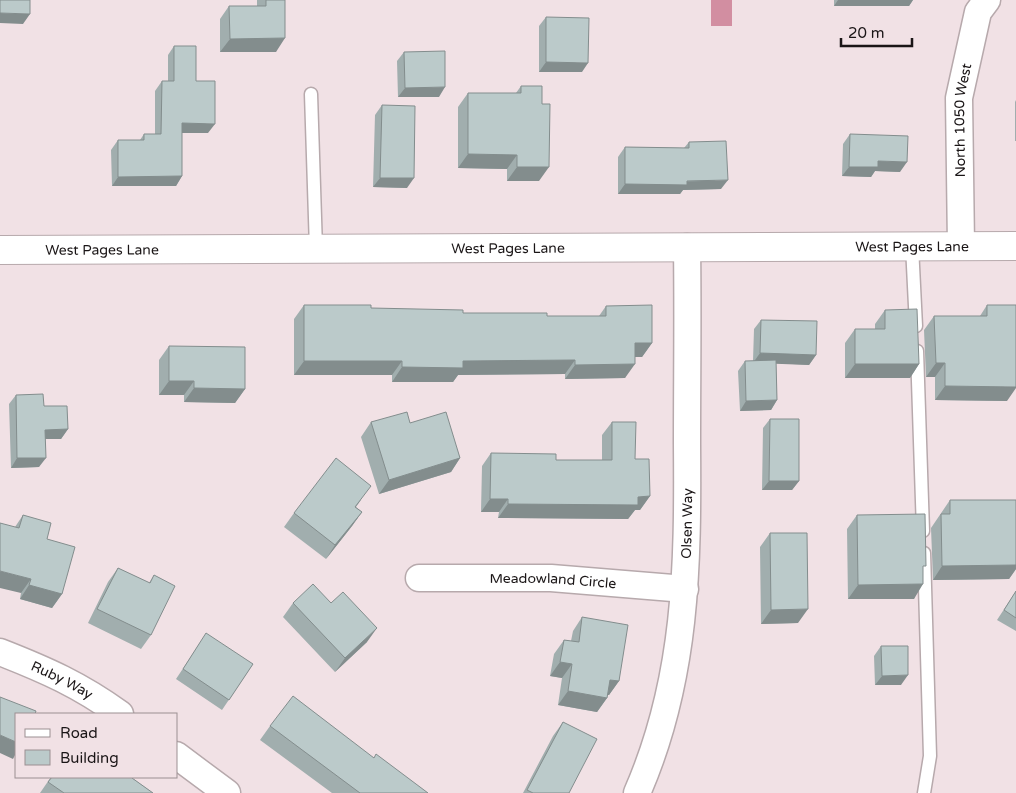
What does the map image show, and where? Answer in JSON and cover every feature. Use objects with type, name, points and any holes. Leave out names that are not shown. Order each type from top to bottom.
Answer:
[{"type":"street","name":"North 1050 West","points":[[961,246],[958,98],[978,12],[987,0]]},
{"type":"street","name":"West Pages Lane","points":[[0,250],[1016,246]]},
{"type":"street","name":"Olsen Way","points":[[637,793],[671,691],[685,590],[688,537],[686,247]]},
{"type":"street","name":"Meadowland Circle","points":[[419,578],[551,578],[685,590]]},
{"type":"street","name":"Ruby Way","points":[[0,652],[61,677],[90,692],[119,713]]},
{"type":"street","points":[[178,756],[228,793]]},
{"type":"lane","points":[[311,94],[316,249]]},
{"type":"lane","points":[[912,246],[920,408],[930,756],[924,793]]},
{"type":"shaded area","points":[[711,0],[732,0],[732,26],[711,26]]},
{"type":"building","points":[[0,0],[30,0],[30,14],[0,13]]},
{"type":"building","points":[[266,0],[285,0],[285,38],[230,39],[229,6],[266,6]]},
{"type":"building","points":[[546,17],[589,18],[588,63],[546,62]]},
{"type":"building","points":[[174,46],[196,46],[196,81],[215,81],[215,124],[182,123],[182,176],[118,177],[118,140],[144,140],[144,134],[161,134],[162,81],[174,81]]},
{"type":"building","points":[[445,51],[445,87],[405,88],[404,52]]},
{"type":"building","points":[[521,86],[542,86],[542,104],[550,104],[549,167],[517,167],[517,155],[468,154],[468,93],[521,93]]},
{"type":"building","points":[[382,105],[415,106],[414,178],[380,178]]},
{"type":"building","points":[[850,134],[908,136],[907,162],[878,161],[878,167],[849,167]]},
{"type":"building","points":[[726,141],[728,180],[687,181],[687,185],[625,184],[625,147],[689,148],[689,142]]},
{"type":"building","points":[[304,305],[371,305],[371,308],[463,310],[463,313],[547,313],[547,316],[606,316],[606,306],[652,305],[652,343],[635,343],[635,364],[575,365],[575,360],[463,361],[463,368],[402,367],[402,361],[304,361]]},
{"type":"building","points":[[987,305],[1016,305],[1016,387],[945,386],[945,363],[936,363],[934,316],[987,316]]},
{"type":"building","points":[[917,309],[919,364],[855,364],[855,329],[885,329],[885,310]]},
{"type":"building","points":[[761,320],[817,321],[816,355],[760,353]]},
{"type":"building","points":[[169,346],[245,347],[245,389],[194,388],[194,381],[169,381]]},
{"type":"building","points":[[776,360],[777,400],[746,401],[745,361]]},
{"type":"building","points":[[43,394],[44,406],[67,406],[68,429],[45,430],[46,458],[17,458],[16,395]]},
{"type":"building","points":[[407,412],[410,423],[446,412],[460,458],[389,480],[371,422]]},
{"type":"building","points":[[770,419],[799,419],[799,481],[769,481]]},
{"type":"building","points":[[612,422],[636,422],[635,459],[649,459],[650,496],[638,497],[638,505],[508,504],[508,499],[490,499],[491,453],[556,454],[556,460],[612,460]]},
{"type":"building","points":[[336,458],[371,486],[355,507],[362,512],[335,545],[294,513]]},
{"type":"building","points":[[950,500],[1016,500],[1016,565],[942,566],[941,514],[950,514]]},
{"type":"building","points":[[925,514],[926,566],[923,566],[923,584],[858,585],[857,515]]},
{"type":"building","points":[[23,515],[51,523],[47,539],[75,547],[62,594],[29,585],[31,579],[0,571],[0,523],[19,528]]},
{"type":"building","points":[[770,533],[807,533],[808,609],[771,610]]},
{"type":"building","points":[[118,568],[150,583],[154,575],[175,586],[151,635],[97,609]]},
{"type":"building","points":[[313,584],[331,603],[343,592],[377,628],[345,658],[293,603]]},
{"type":"building","points":[[1016,591],[1016,618],[1004,610]]},
{"type":"building","points":[[582,617],[628,625],[619,681],[610,680],[607,698],[568,691],[572,664],[560,662],[564,640],[579,642]]},
{"type":"building","points":[[206,633],[253,664],[229,700],[183,669]]},
{"type":"building","points":[[881,646],[908,646],[908,675],[882,676]]},
{"type":"building","points":[[293,696],[374,758],[376,754],[428,793],[360,793],[270,726]]},
{"type":"building","points":[[0,697],[36,711],[35,713],[15,713],[15,742],[0,735]]},
{"type":"building","points":[[563,722],[597,739],[569,793],[533,793],[527,790]]},
{"type":"building","points":[[51,778],[132,778],[153,793],[64,793],[48,782]]}]
